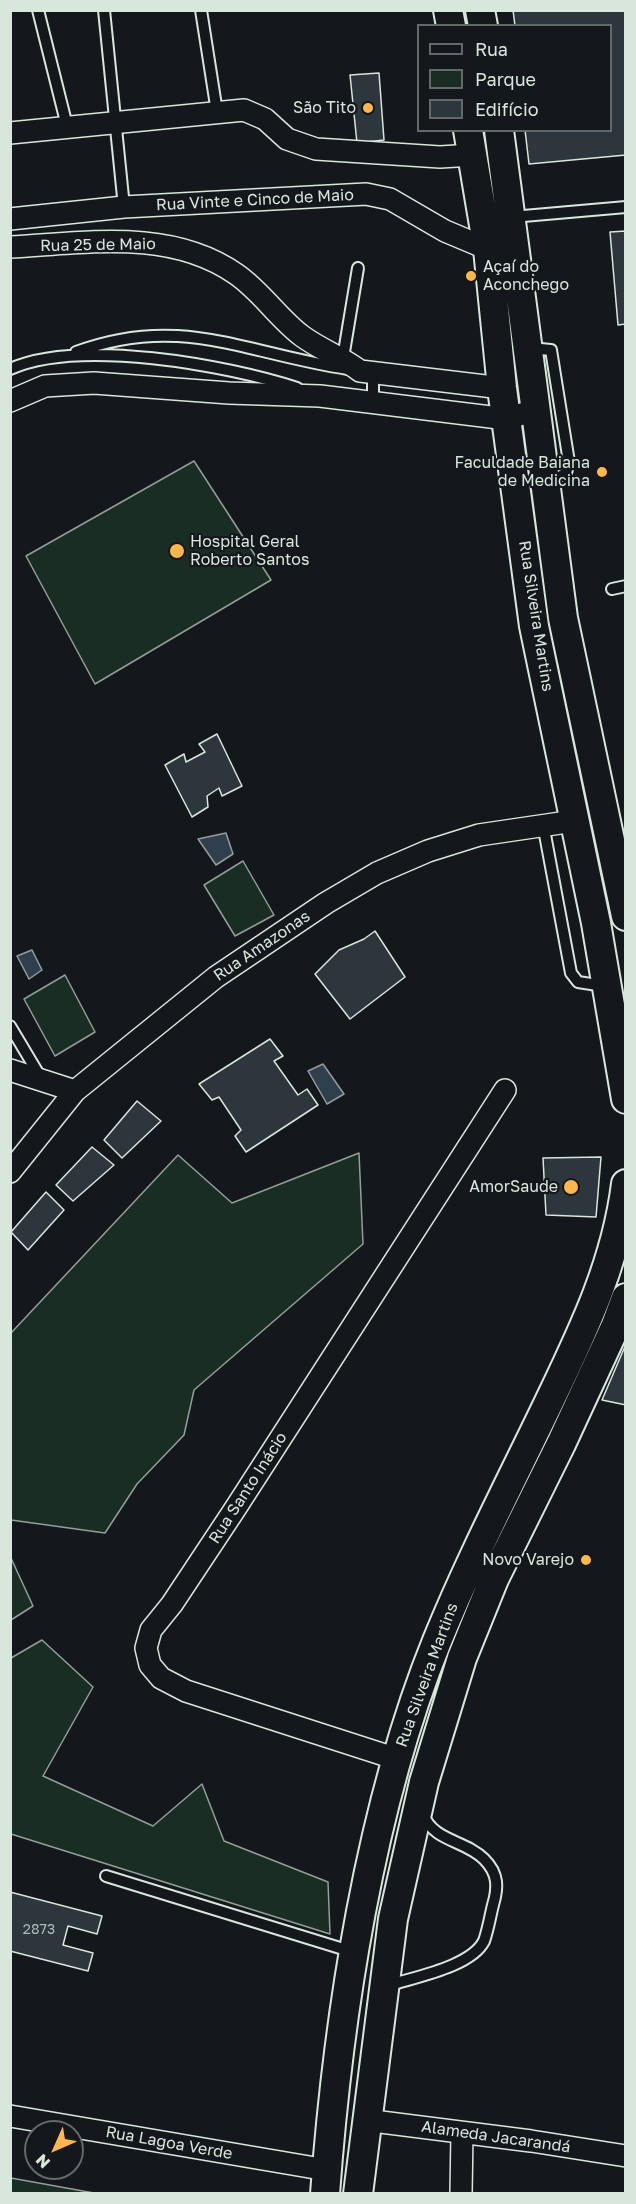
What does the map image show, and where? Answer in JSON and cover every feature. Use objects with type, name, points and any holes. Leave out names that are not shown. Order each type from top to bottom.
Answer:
[{"type":"main road","name":"Rua Silveira Martins","points":[[499,132],[563,618],[620,862],[626,916]]},
{"type":"main road","name":"Rua Silveira Martins","points":[[470,143],[488,249],[502,388],[534,626],[608,986],[626,1099]]},
{"type":"main road","name":"Rua Silveira Martins","points":[[326,2182],[365,1894],[397,1759],[435,1645],[468,1567],[587,1324],[610,1260],[622,1213],[626,1184]]},
{"type":"main road","name":"Rua Silveira Martins","points":[[358,2193],[365,2120],[393,1919],[419,1805],[462,1658],[494,1580],[566,1434],[626,1298]]},
{"type":"street","points":[[10,132],[244,110],[255,114],[286,139],[316,149],[440,157],[470,143]]},
{"type":"street","name":"Rua Vinte e Cinco de Maio","points":[[10,219],[124,207],[366,194],[390,199],[445,231],[488,249]]},
{"type":"street","name":"Rua 25 de Maio","points":[[10,247],[142,242],[194,252],[217,261],[238,275],[300,334],[322,349],[366,372]]},
{"type":"street","points":[[366,372],[502,388]]},
{"type":"street","points":[[10,401],[45,386],[68,383],[320,396],[507,419],[537,409]]},
{"type":"street","name":"Rua Amazonas","points":[[10,1172],[75,1091],[216,976],[317,909],[377,873],[428,851],[478,835],[574,821]]},
{"type":"street","points":[[11,1071],[75,1091]]},
{"type":"street","name":"Rua Santo Inácio","points":[[397,1759],[186,1691],[161,1678],[150,1665],[146,1648],[151,1630],[172,1604],[235,1509],[505,1090]]},
{"type":"street","name":"Rua Lagoa Verde","points":[[10,2116],[326,2182]]},
{"type":"street","name":"Alameda Jacarandá","points":[[365,2120],[626,2156]]},
{"type":"street","points":[[461,2193],[462,2133]]},
{"type":"lane","points":[[38,10],[67,126]]},
{"type":"lane","points":[[104,10],[109,41],[114,123],[124,207]]},
{"type":"lane","points":[[201,10],[217,112]]},
{"type":"lane","points":[[510,217],[626,207]]},
{"type":"lane","points":[[343,358],[358,268]]},
{"type":"lane","points":[[71,354],[105,341],[138,336],[187,335],[366,372],[373,402]]},
{"type":"lane","points":[[528,348],[551,350],[570,462],[566,473],[545,485]]},
{"type":"lane","points":[[10,369],[43,358],[71,354],[129,356],[184,363],[275,381],[320,396]]},
{"type":"lane","points":[[612,589],[626,586]]},
{"type":"lane","points":[[543,825],[571,973],[578,982],[608,986]]},
{"type":"lane","points":[[10,1026],[43,1081]]},
{"type":"lane","points":[[384,1987],[453,1966],[476,1952],[484,1941],[498,1887],[495,1874],[484,1859],[436,1833],[426,1822],[419,1805]]},
{"type":"lane","points":[[106,1876],[356,1953]]},
{"type":"green space","points":[[194,461],[271,580],[95,684],[26,556]]},
{"type":"green space","points":[[243,861],[274,915],[235,936],[204,885]]},
{"type":"green space","points":[[65,975],[95,1032],[55,1056],[24,999]]},
{"type":"green space","points":[[359,1153],[363,1244],[194,1390],[184,1435],[137,1484],[105,1533],[11,1520],[11,1333],[178,1155],[232,1203]]},
{"type":"green space","points":[[11,1558],[33,1606],[10,1620]]},
{"type":"green space","points":[[42,1640],[93,1687],[43,1776],[153,1826],[202,1784],[224,1841],[328,1882],[330,1934],[11,1834],[11,1658]]},
{"type":"green space","points":[[11,2178],[94,2193],[11,2193]]},
{"type":"water","points":[[226,833],[233,854],[216,865],[198,839]]},
{"type":"water","points":[[32,950],[42,970],[29,979],[17,956]]},
{"type":"water","points":[[323,1064],[344,1094],[327,1104],[308,1071]]},
{"type":"building","points":[[513,10],[626,10],[626,155],[529,164],[525,132],[612,132],[612,24],[515,24]]},
{"type":"building","name":"São Tito","points":[[379,73],[384,140],[357,143],[350,75]]},
{"type":"building","points":[[626,231],[626,324],[618,325],[610,232]]},
{"type":"building","points":[[217,734],[242,786],[222,796],[219,788],[207,796],[208,807],[192,817],[165,765],[184,754],[186,762],[205,752],[199,744]]},
{"type":"building","points":[[375,931],[405,977],[350,1019],[315,974],[339,950],[364,939]]},
{"type":"building","points":[[270,1039],[283,1056],[274,1061],[298,1095],[307,1089],[318,1105],[246,1152],[235,1136],[241,1130],[219,1097],[212,1100],[199,1084]]},
{"type":"building","points":[[137,1101],[161,1121],[122,1158],[104,1140]]},
{"type":"building","points":[[92,1147],[114,1165],[73,1201],[56,1185]]},
{"type":"building","name":"AmorSaude","points":[[601,1157],[596,1217],[546,1215],[543,1158]]},
{"type":"building","points":[[46,1192],[64,1210],[28,1250],[11,1232]]},
{"type":"building","points":[[626,1344],[626,1405],[602,1400]]},
{"type":"building","points":[[10,1892],[102,1916],[97,1934],[68,1926],[63,1945],[93,1953],[88,1971],[10,1951]]},
{"type":"place","name":"São Tito","points":[[368,108]]},
{"type":"place","name":"Açaí do Aconchego","points":[[471,276]]},
{"type":"place","name":"Faculdade Baiana de Medicina","points":[[602,472]]},
{"type":"place","name":"Hospital Geral Roberto Santos","points":[[177,551]]},
{"type":"place","name":"AmorSaude","points":[[571,1187]]},
{"type":"place","name":"Novo Varejo","points":[[586,1560]]}]
